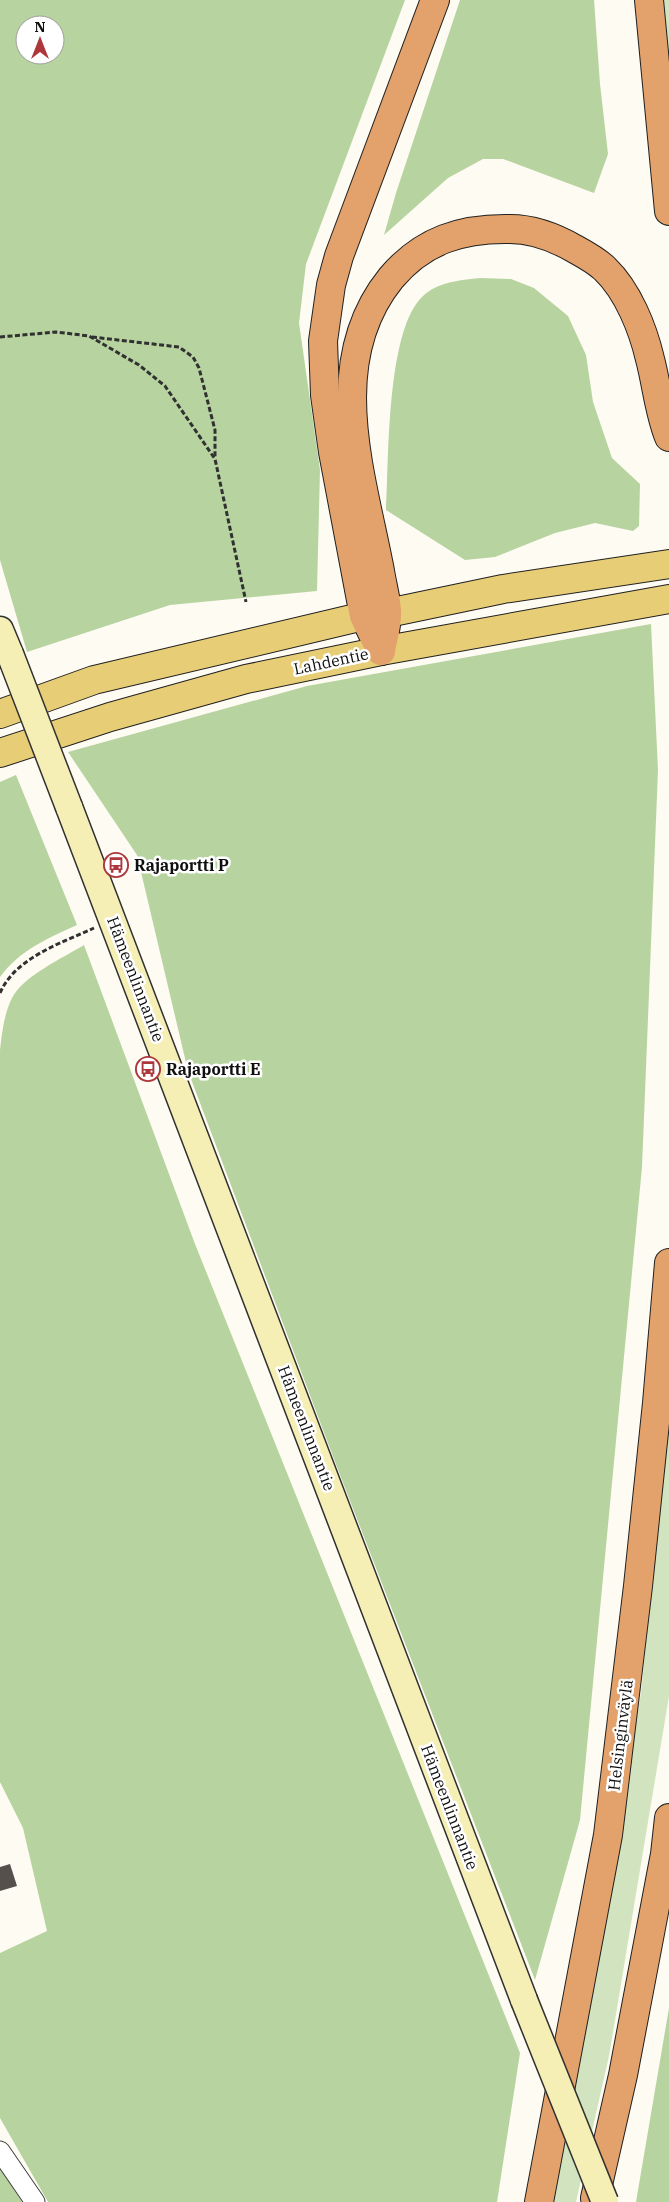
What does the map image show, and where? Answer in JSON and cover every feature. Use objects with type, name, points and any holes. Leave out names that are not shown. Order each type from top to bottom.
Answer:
[{"type":"highway","points":[[376,614],[333,452],[325,395],[322,342],[331,286],[339,256],[435,0]]},
{"type":"highway","points":[[649,0],[669,211]]},
{"type":"highway","points":[[380,651],[355,442],[352,401],[353,373],[356,350],[369,311],[386,285],[412,258],[459,232],[480,228],[517,229],[534,232],[589,256],[606,270],[629,303],[640,325],[650,360],[661,419],[669,438]]},
{"type":"highway","name":"Helsinginväylä","points":[[539,2202],[570,2046],[608,1834],[638,1586],[669,1263]]},
{"type":"highway","points":[[594,2202],[623,2075],[665,1854],[669,1818]]},
{"type":"main road","points":[[0,714],[94,680],[376,614],[503,589],[669,564]]},
{"type":"main road","name":"Lahdentie","points":[[0,753],[110,717],[246,679],[380,651],[669,599]]},
{"type":"main road","name":"Hämeenlinnantie","points":[[5,642],[113,919],[524,2000],[605,2202]]},
{"type":"street","points":[[0,2151],[35,2202]]},
{"type":"path","points":[[0,337],[56,332],[179,347],[193,357],[199,368],[215,430],[215,459],[246,602]]},
{"type":"path","points":[[89,336],[139,365],[165,386],[215,459]]},
{"type":"path","points":[[0,993],[4,984],[20,966],[39,954],[113,919]]},
{"type":"green space","points":[[0,0],[405,0],[306,264],[299,323],[320,470],[317,591],[170,605],[27,652],[0,560]]},
{"type":"green space","points":[[460,0],[594,0],[600,84],[608,154],[594,193],[503,159],[483,159],[448,178],[384,235],[396,193]]},
{"type":"green space","points":[[661,0],[669,0],[669,73]]},
{"type":"green space","points":[[480,278],[511,279],[534,288],[568,316],[586,355],[593,402],[612,458],[640,484],[639,526],[633,531],[595,523],[555,533],[495,557],[465,560],[386,510],[389,429],[396,365],[402,337],[411,313],[429,291],[457,281]]},
{"type":"green space","points":[[651,624],[658,770],[642,1167],[580,1820],[535,1980],[337,1467],[188,1071],[137,855],[68,752],[307,686]]},
{"type":"green space","points":[[16,775],[77,925],[45,940],[26,952],[8,967],[0,977],[0,782]]},
{"type":"green space","points":[[84,945],[195,1244],[520,2053],[497,2202],[48,2202],[0,2118],[0,1953],[47,1931],[23,1828],[0,1782],[0,1050],[7,1010],[17,990],[44,968]]},
{"type":"green space","points":[[669,1412],[669,1696],[609,2056],[576,2202],[550,2202],[581,2052],[641,1693]]},
{"type":"green space","points":[[669,2008],[669,2202],[636,2202]]},
{"type":"green space","points":[[0,2168],[22,2202],[0,2202]]},
{"type":"building","points":[[10,1864],[17,1886],[0,1891],[0,1867]]},
{"type":"place","name":"Rajaportti P","points":[[116,865]]},
{"type":"place","name":"Rajaportti E","points":[[148,1069]]}]
